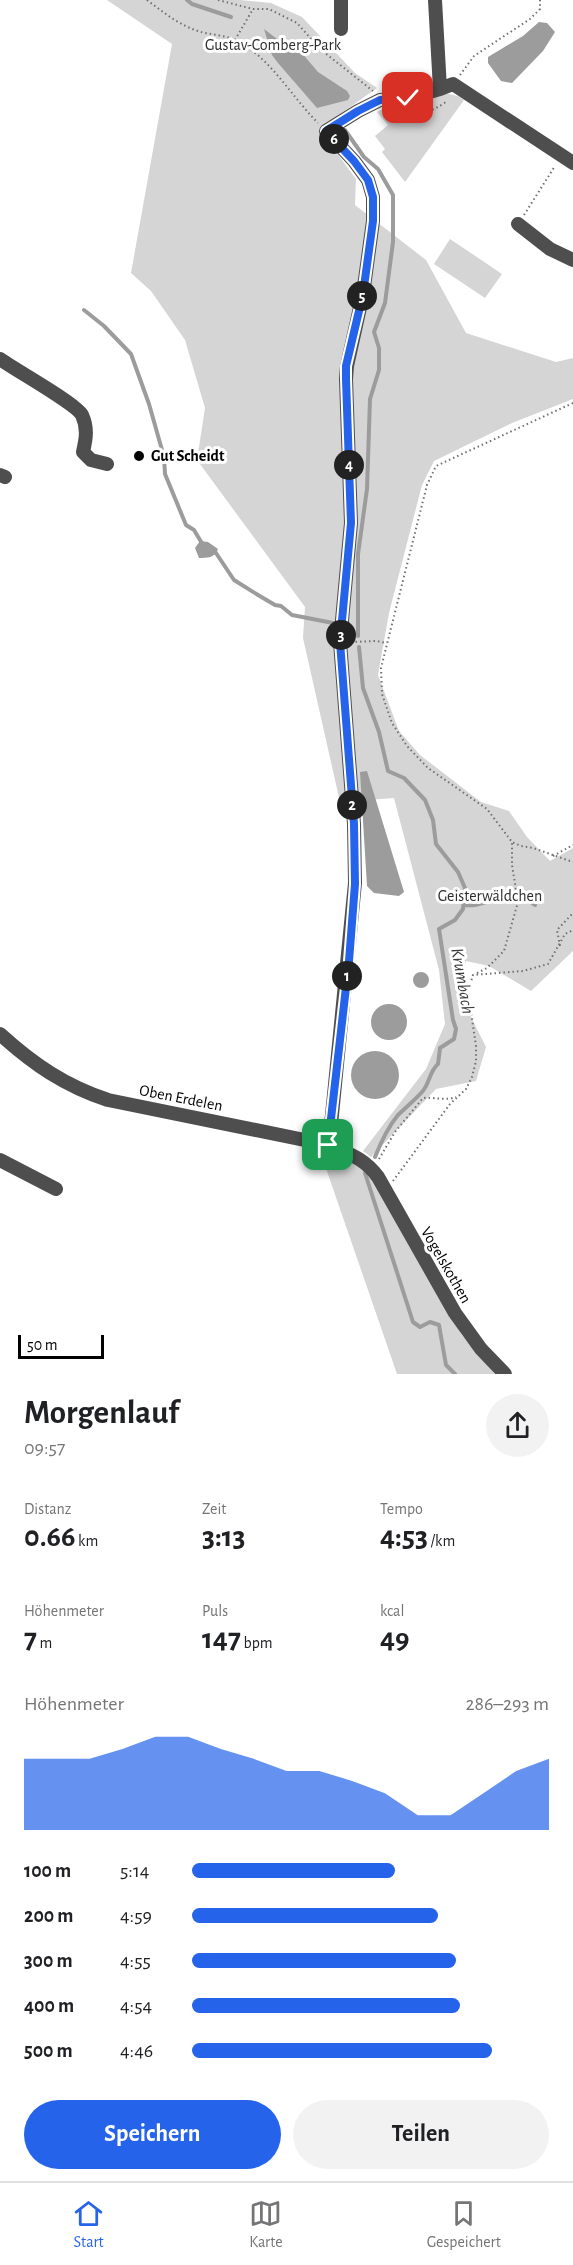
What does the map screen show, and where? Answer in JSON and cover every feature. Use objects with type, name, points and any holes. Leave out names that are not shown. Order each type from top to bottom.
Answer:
[{"type":"street","points":[[341,0],[341,29]]},
{"type":"street","points":[[435,0],[447,86]]},
{"type":"street","points":[[328,1145],[349,961],[355,884],[354,824],[340,642],[351,523],[346,366],[363,294],[373,221],[373,197],[368,180],[326,131],[380,100],[408,98],[447,86],[499,113],[567,160]]},
{"type":"street","points":[[521,219],[550,249],[573,260]]},
{"type":"street","points":[[0,359],[81,413],[87,431],[83,452],[91,460],[107,464]]},
{"type":"street","name":"Oben Erdelen","points":[[0,1034],[18,1050],[63,1082],[82,1091],[108,1100],[328,1145],[356,1156],[369,1165]]},
{"type":"street","points":[[0,1160],[56,1189]]},
{"type":"street","name":"Vogelskothen","points":[[369,1165],[455,1313],[481,1349],[505,1374]]},
{"type":"path","points":[[147,0],[180,23],[197,31],[235,40],[246,47],[284,81],[307,112],[326,131]]},
{"type":"path","points":[[218,0],[253,9],[269,9],[297,23],[320,50],[372,89],[380,100]]},
{"type":"path","points":[[447,86],[474,56],[530,19],[540,9],[540,0]]},
{"type":"path","points":[[235,40],[253,9]]},
{"type":"path","points":[[521,219],[567,160]]},
{"type":"path","points":[[573,403],[436,465],[427,485],[381,669],[382,694],[392,723],[407,746],[428,768],[487,809],[513,842],[573,862]]},
{"type":"path","points":[[340,642],[387,643]]},
{"type":"path","points":[[386,1191],[450,1104],[466,1089],[476,1061],[468,992],[473,975],[487,968],[504,951],[518,902],[512,865],[513,842]]},
{"type":"path","points":[[553,856],[573,845]]},
{"type":"path","points":[[560,945],[557,930],[573,913]]},
{"type":"path","points":[[473,975],[523,971],[548,964],[566,934],[573,930]]},
{"type":"path","points":[[369,1165],[380,1158],[395,1132],[423,1098],[438,1097],[449,1100],[458,1096]]},
{"type":"green space","points":[[107,0],[240,0],[271,3],[302,17],[355,73],[377,88],[319,129],[356,179],[355,205],[426,260],[466,333],[556,362],[573,358],[573,399],[512,423],[434,461],[422,485],[389,613],[378,675],[399,731],[420,755],[481,802],[509,811],[527,837],[550,861],[573,848],[573,951],[531,991],[489,966],[466,961],[457,989],[486,1047],[476,1081],[436,1089],[371,1157],[363,1151],[426,1069],[445,1024],[439,970],[394,798],[340,802],[303,638],[305,607],[197,460],[205,408],[185,340],[151,291],[131,273],[172,44]]},
{"type":"green space","points":[[444,93],[464,100],[405,182],[382,152],[385,149],[375,136],[388,125],[377,112],[393,103]]},
{"type":"green space","points":[[450,239],[502,274],[485,298],[434,264]]},
{"type":"green space","points":[[320,1151],[355,1164],[375,1180],[462,1335],[495,1374],[397,1374]]},
{"type":"shaded area","points":[[539,22],[547,23],[555,32],[543,51],[512,83],[501,81],[488,63],[488,57],[523,36]]},
{"type":"shaded area","points":[[264,29],[281,42],[295,45],[318,72],[347,91],[350,96],[348,100],[317,108],[272,55]]},
{"type":"shaded area","points":[[200,541],[208,542],[218,549],[217,552],[210,557],[199,558],[195,548]]},
{"type":"shaded area","points":[[367,771],[404,892],[399,896],[374,893],[367,886],[360,772]]},
{"type":"shaded area","points":[[418,972],[424,972],[429,980],[427,986],[418,988],[413,983],[413,977]]},
{"type":"shaded area","points":[[389,1004],[402,1009],[407,1022],[402,1035],[389,1040],[376,1035],[371,1022],[376,1009]]},
{"type":"shaded area","points":[[370,1051],[380,1051],[392,1058],[399,1070],[399,1080],[392,1092],[380,1099],[370,1099],[355,1088],[351,1080],[351,1070],[362,1055]]},
{"type":"waterway","name":"Krumbach","points":[[187,0],[192,4],[231,17]]},
{"type":"waterway","name":"Krumbach","points":[[345,130],[364,157],[378,169],[393,195],[393,242],[385,303],[374,332],[379,348],[379,370],[370,399],[367,489],[358,554],[358,636]]},
{"type":"waterway","points":[[84,310],[104,326],[131,354],[149,404],[164,457],[165,474],[186,525],[194,530],[203,545]]},
{"type":"waterway","points":[[212,551],[216,553],[234,580],[258,595],[281,606],[292,615],[333,623]]},
{"type":"waterway","name":"Krumbach","points":[[359,647],[363,688],[379,732],[388,771],[404,778],[425,800],[433,820],[436,844],[458,872],[465,888],[463,909],[455,920],[439,929],[456,1029],[454,1039],[440,1048],[438,1064],[425,1089],[394,1120],[375,1157]]},
{"type":"waterway","points":[[464,905],[479,904],[507,896],[524,898],[535,905]]},
{"type":"waterway","name":"Krumbach","points":[[365,1173],[413,1322],[420,1327],[430,1322],[439,1325],[446,1365],[455,1374]]},
{"type":"place","name":"Gut Scheidt","points":[[139,456]]},
{"type":"route","points":[[328,1145],[349,961],[355,884],[354,824],[340,642],[351,523],[346,366],[363,294],[373,221],[373,197],[368,180],[326,131],[380,100],[408,98]]},
{"type":"park label","name":"Gustav-Comberg-Park","points":[[273,45]]},
{"type":"park label","name":"Geisterwäldchen","points":[[490,896]]}]
